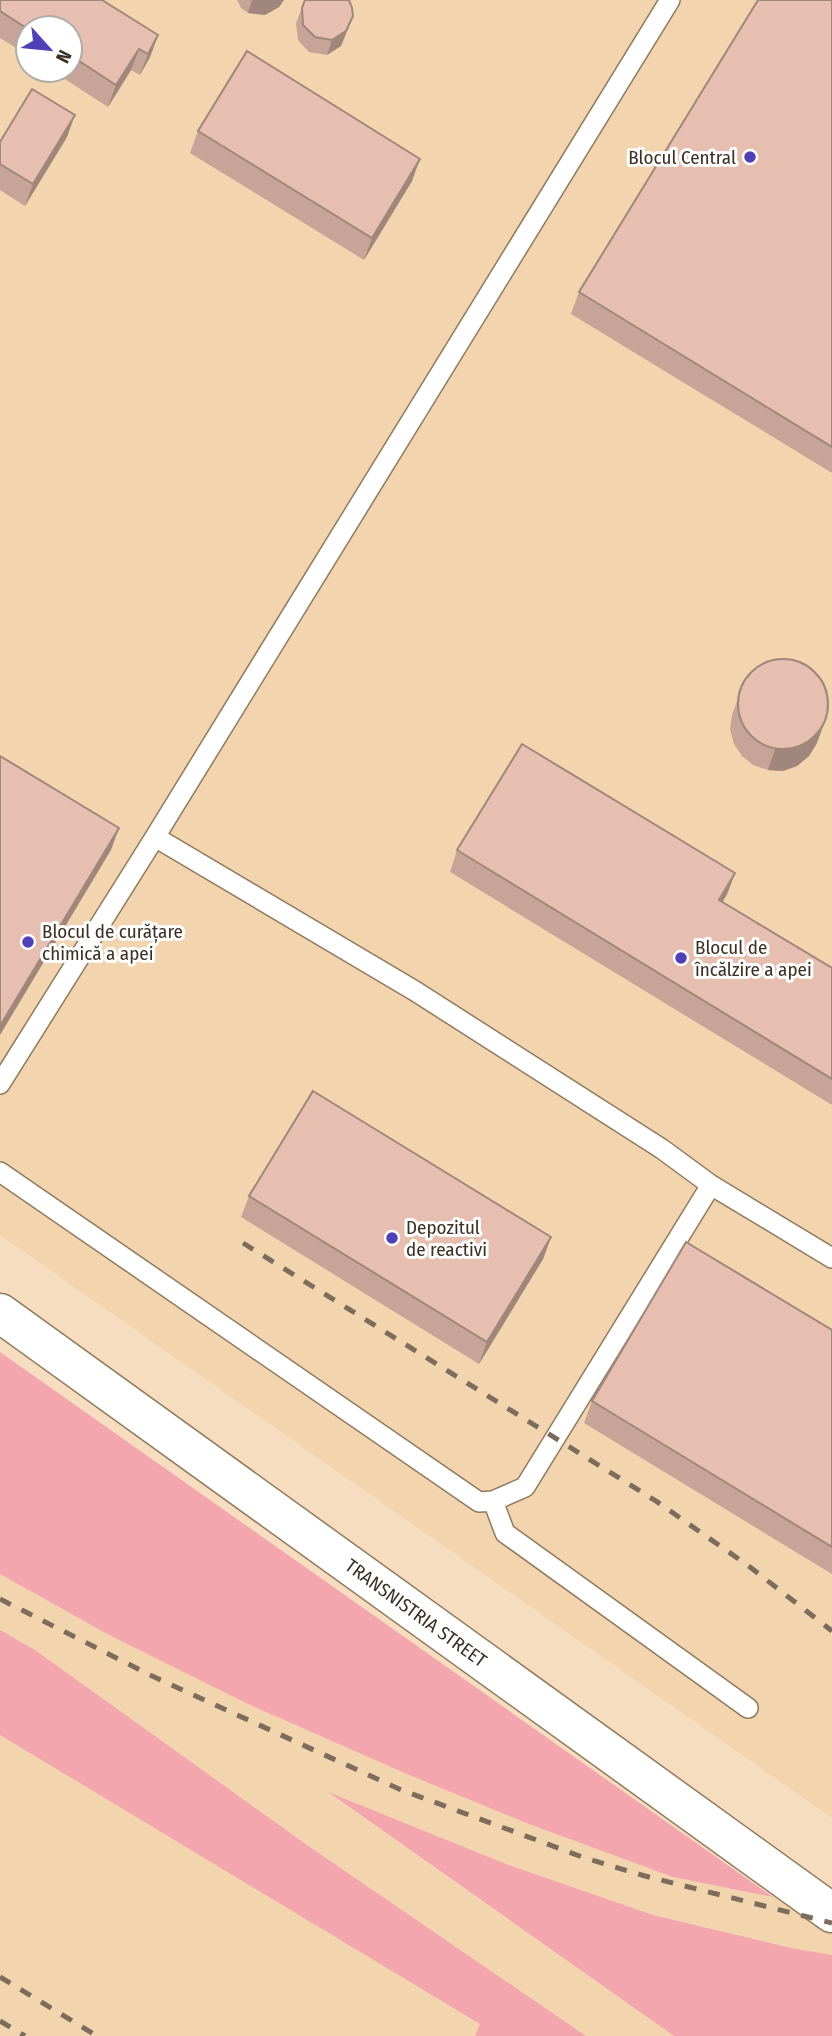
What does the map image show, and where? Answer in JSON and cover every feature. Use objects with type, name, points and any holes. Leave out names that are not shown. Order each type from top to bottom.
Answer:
[{"type":"street","name":"TRANSNISTRIA STREET","points":[[0,1313],[832,1913]]},
{"type":"lane","points":[[0,1084],[670,0]]},
{"type":"lane","points":[[155,837],[415,992],[662,1149],[711,1185],[832,1258]]},
{"type":"lane","points":[[0,1172],[480,1502],[493,1502],[525,1487],[711,1185]]},
{"type":"lane","points":[[493,1502],[505,1533],[748,1708]]},
{"type":"shaded area","points":[[0,0],[832,0],[832,1818],[0,1235]]},
{"type":"shaded area","points":[[0,1352],[773,1897],[673,1877],[529,1824],[407,1774],[250,1705],[109,1635],[0,1574]]},
{"type":"shaded area","points":[[0,1574],[109,1635],[250,1705],[407,1774],[673,1877],[832,1907],[832,1955],[791,1948],[653,1915],[506,1864],[331,1795],[674,2036],[586,2036],[307,1845],[35,1650],[0,1630]]},
{"type":"shaded area","points":[[0,1630],[35,1650],[307,1845],[586,2036],[475,2036],[480,2024],[0,1735]]},
{"type":"shaded area","points":[[0,1735],[481,2024],[475,2036],[0,2036]]},
{"type":"shaded area","points":[[328,1792],[506,1864],[653,1915],[791,1948],[832,1955],[832,2036],[674,2036]]},
{"type":"building","points":[[0,0],[102,0],[158,35],[148,54],[139,49],[116,85],[84,64],[84,14],[14,14],[14,20],[0,11]]},
{"type":"building","points":[[305,0],[349,0],[353,16],[346,31],[332,40],[315,37],[303,25],[302,8]]},
{"type":"building","name":"Blocul Central","points":[[758,0],[832,0],[832,447],[579,292]]},
{"type":"building","points":[[247,51],[420,159],[372,238],[198,131]]},
{"type":"building","points":[[32,89],[75,115],[33,184],[0,164],[0,142]]},
{"type":"building","points":[[783,659],[800,663],[815,672],[824,687],[828,704],[824,721],[815,736],[800,745],[783,749],[766,745],[751,736],[742,721],[738,704],[742,687],[751,672],[766,663]]},
{"type":"building","name":"Blocul de încălzire a apei","points":[[522,744],[735,873],[719,900],[832,968],[832,1079],[457,850]]},
{"type":"building","name":"Blocul de curățare chimică a apei","points":[[0,756],[119,828],[0,1026]]},
{"type":"building","name":"Depozitul de reaсtivi","points":[[313,1091],[551,1237],[487,1342],[249,1196]]},
{"type":"building","points":[[686,1242],[832,1330],[832,1547],[592,1401]]},
{"type":"railway","points":[[243,1243],[656,1501],[750,1567],[832,1631]]},
{"type":"railway","points":[[0,1599],[150,1675],[399,1789],[585,1858],[645,1876],[832,1923]]},
{"type":"railway","points":[[0,1977],[97,2036]]},
{"type":"railway","points":[[0,2021],[25,2036]]},
{"type":"place","name":"Blocul Central","points":[[750,157]]},
{"type":"place","name":"Blocul de curățare chimică a apei","points":[[28,942]]},
{"type":"place","name":"Blocul de încălzire a apei","points":[[681,958]]},
{"type":"place","name":"Depozitul de reaсtivi","points":[[392,1238]]}]
